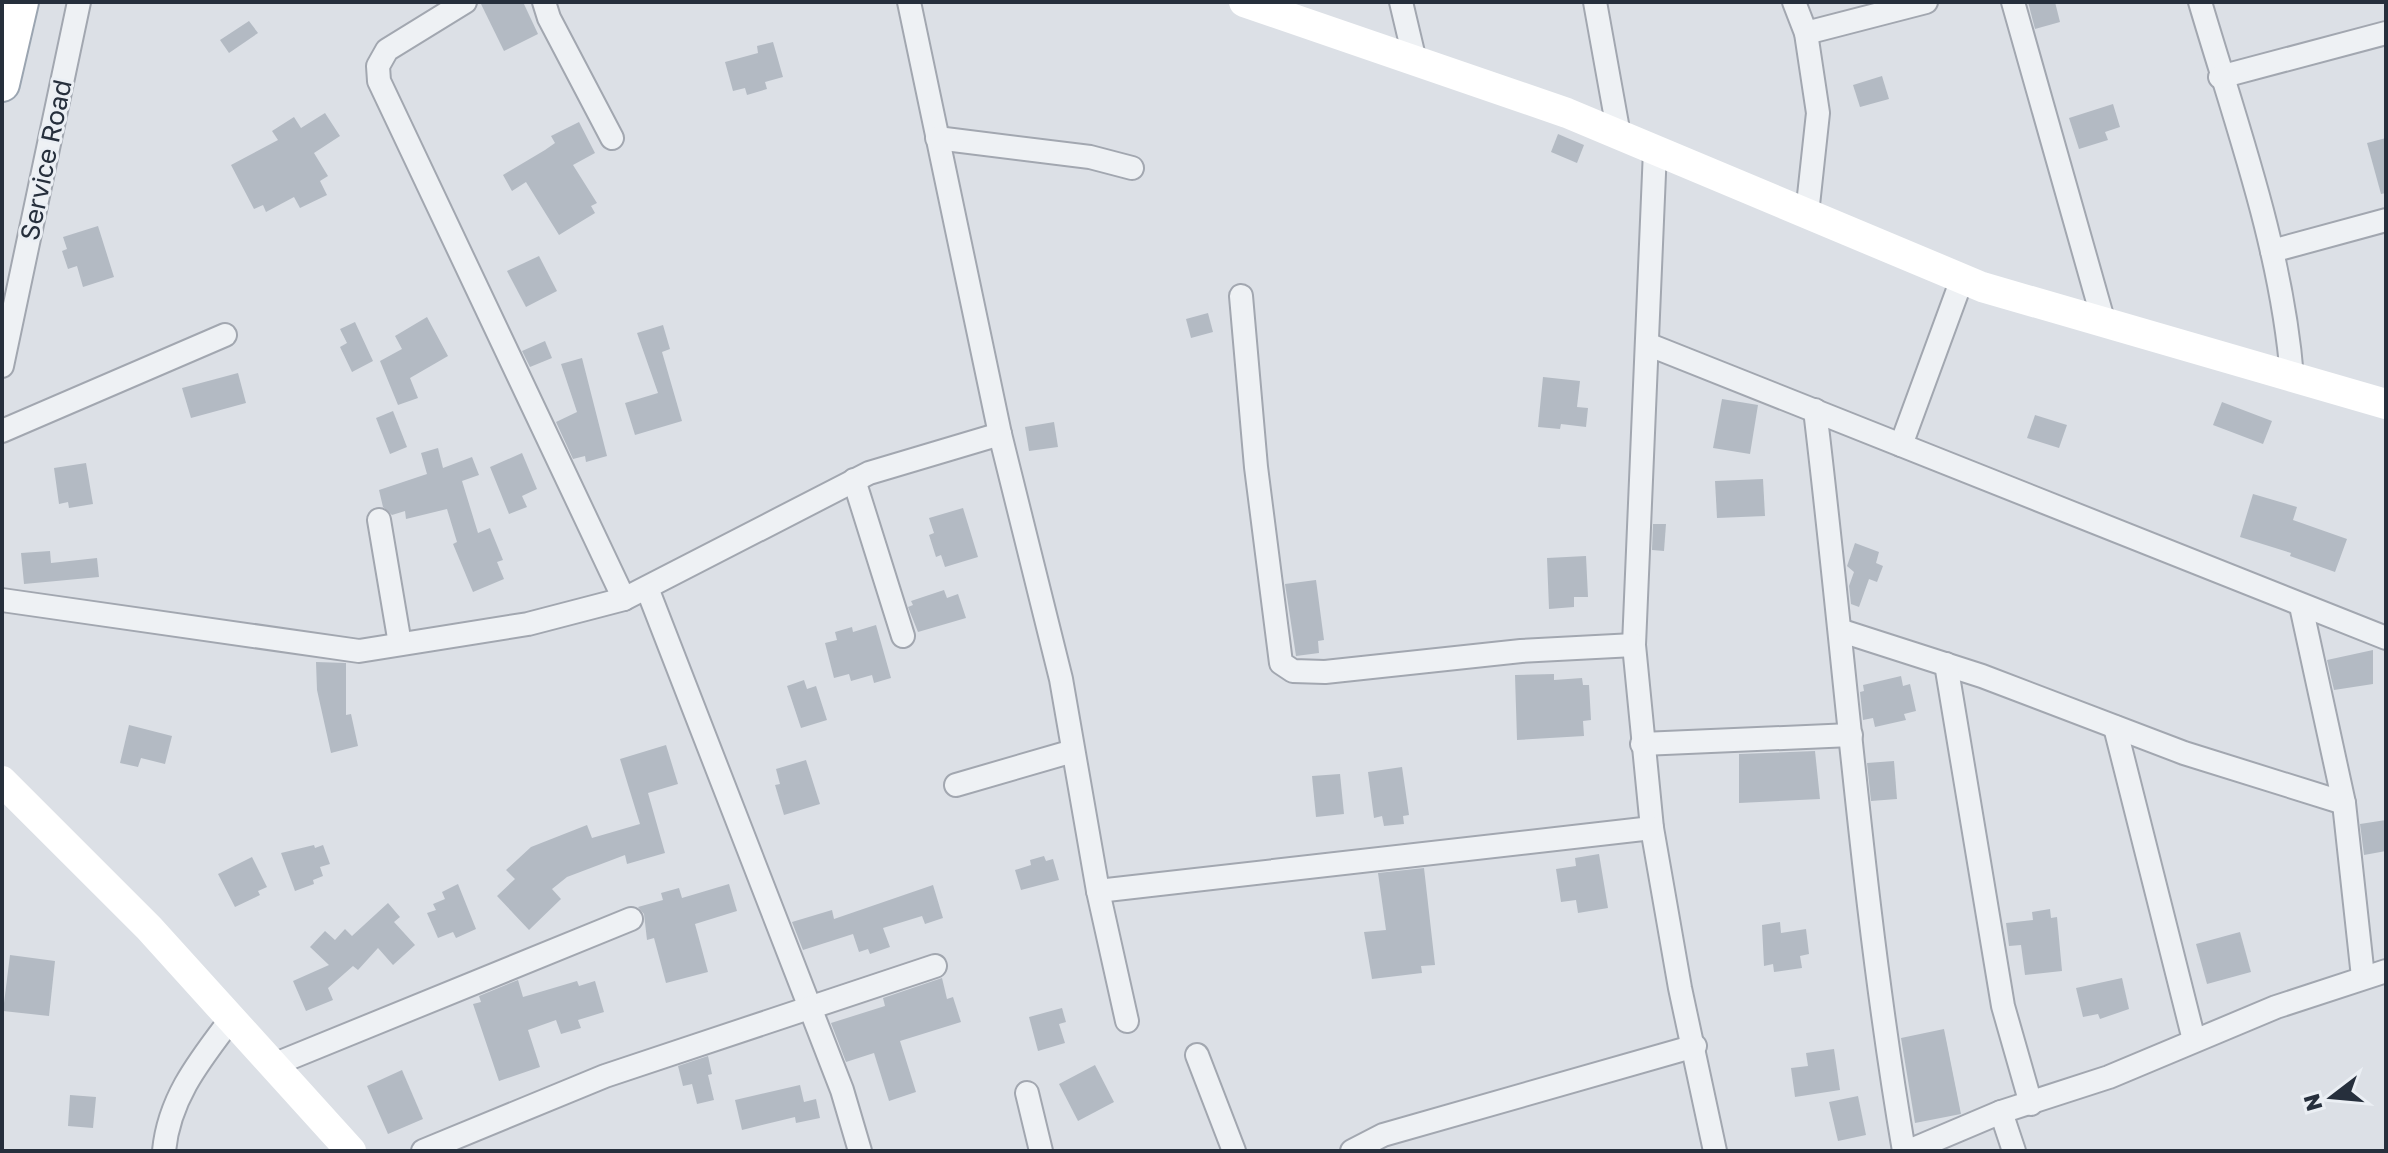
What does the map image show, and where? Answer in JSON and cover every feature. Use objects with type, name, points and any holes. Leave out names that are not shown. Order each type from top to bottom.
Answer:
[{"type":"main road","points":[[2,84],[21,2]]},
{"type":"street","name":"Service Road","points":[[2,366],[79,2]]},
{"type":"street","points":[[465,2],[387,50],[378,66],[379,81],[624,599]]},
{"type":"street","points":[[544,2],[549,18],[612,138]]},
{"type":"street","points":[[909,2],[1000,434],[1061,679],[1098,891],[1127,1021]]},
{"type":"street","points":[[1244,2],[1567,113],[1962,279],[2386,404]]},
{"type":"street","points":[[1401,2],[1415,61]]},
{"type":"street","points":[[1595,2],[1619,135]]},
{"type":"street","points":[[1794,2],[1806,33],[1818,113],[1807,214]]},
{"type":"street","points":[[1806,33],[1926,2]]},
{"type":"street","points":[[2013,2],[2104,323]]},
{"type":"street","points":[[2200,2],[2272,251],[2289,335],[2292,377]]},
{"type":"street","points":[[2220,77],[2386,33]]},
{"type":"street","points":[[937,138],[1090,157],[1132,168]]},
{"type":"street","points":[[1655,150],[1634,645],[1652,828],[1680,988],[1695,1046],[1715,1151]]},
{"type":"street","points":[[2272,251],[2386,220]]},
{"type":"street","points":[[1901,445],[1962,279]]},
{"type":"street","points":[[1241,296],[1256,467],[1281,663],[1293,671],[1325,672],[1521,651],[1570,652],[1634,645]]},
{"type":"street","points":[[2,431],[225,335]]},
{"type":"street","points":[[1647,344],[2386,638]]},
{"type":"street","points":[[1815,410],[1842,631],[1880,1013],[1906,1151],[2001,1112],[2109,1077],[2194,1040],[2386,971]]},
{"type":"street","points":[[2,600],[359,651],[528,624],[624,599],[854,480],[1000,434]]},
{"type":"street","points":[[854,480],[903,636]]},
{"type":"street","points":[[379,520],[400,644]]},
{"type":"street","points":[[647,588],[807,1007],[842,1090],[860,1151]]},
{"type":"street","points":[[2301,606],[2344,803],[2363,977]]},
{"type":"street","points":[[1842,631],[1946,664],[2184,753],[2344,803]]},
{"type":"street","points":[[1946,664],[2003,1006],[2031,1104]]},
{"type":"street","points":[[2115,727],[2194,1040]]},
{"type":"street","points":[[1642,744],[1851,735]]},
{"type":"street","points":[[956,785],[1073,751]]},
{"type":"street","points":[[2,781],[149,928],[351,1151]]},
{"type":"street","points":[[1098,891],[1652,828]]},
{"type":"street","points":[[273,1065],[631,919]]},
{"type":"street","points":[[423,1151],[605,1076],[935,966]]},
{"type":"street","points":[[164,1151],[174,1105],[189,1075],[231,1019]]},
{"type":"street","points":[[1352,1151],[1383,1135],[1695,1046]]},
{"type":"street","points":[[1197,1055],[1234,1151]]},
{"type":"street","points":[[1027,1093],[1041,1151]]},
{"type":"street","points":[[2001,1112],[2014,1151]]},
{"type":"building","points":[[480,2],[523,2],[538,34],[504,51]]},
{"type":"building","points":[[2028,2],[2055,2],[2060,22],[2035,29]]},
{"type":"building","points":[[249,21],[258,33],[229,53],[220,40]]},
{"type":"building","points":[[773,42],[783,77],[765,82],[767,89],[747,95],[745,88],[733,91],[725,62],[758,53],[757,46]]},
{"type":"building","points":[[1882,76],[1889,99],[1860,107],[1853,85]]},
{"type":"building","points":[[2113,104],[2120,127],[2105,132],[2108,140],[2079,149],[2069,118]]},
{"type":"building","points":[[325,113],[340,136],[314,153],[328,176],[320,181],[327,195],[300,208],[294,197],[266,212],[263,205],[254,209],[231,165],[278,140],[272,131],[294,117],[301,128]]},
{"type":"building","points":[[579,122],[595,153],[573,165],[597,203],[591,206],[595,213],[559,235],[526,182],[512,191],[503,175],[555,143],[551,136]]},
{"type":"building","points":[[1558,134],[1584,145],[1577,163],[1551,152]]},
{"type":"building","points":[[2386,138],[2386,193],[2381,194],[2367,143]]},
{"type":"building","points":[[98,226],[114,277],[83,287],[77,266],[68,269],[62,251],[67,249],[63,237]]},
{"type":"building","points":[[539,256],[557,291],[526,307],[507,271]]},
{"type":"building","points":[[1208,313],[1213,332],[1191,338],[1186,319]]},
{"type":"building","points":[[427,317],[448,356],[410,378],[418,398],[398,405],[380,361],[402,349],[395,336]]},
{"type":"building","points":[[355,322],[373,361],[352,372],[340,347],[347,343],[340,329]]},
{"type":"building","points":[[663,325],[670,349],[662,352],[682,421],[635,435],[625,403],[658,393],[637,333]]},
{"type":"building","points":[[545,341],[552,358],[530,367],[522,351]]},
{"type":"building","points":[[582,358],[607,456],[586,462],[585,456],[573,459],[556,422],[577,412],[561,364]]},
{"type":"building","points":[[238,373],[246,403],[191,418],[182,388]]},
{"type":"building","points":[[1543,377],[1580,381],[1577,407],[1588,408],[1586,427],[1561,424],[1560,429],[1538,427]]},
{"type":"building","points":[[1722,399],[1758,405],[1750,454],[1713,448]]},
{"type":"building","points":[[2222,402],[2272,421],[2263,444],[2213,425]]},
{"type":"building","points":[[393,411],[407,447],[390,454],[376,418]]},
{"type":"building","points":[[2035,415],[2067,425],[2059,448],[2027,438]]},
{"type":"building","points":[[1054,422],[1058,447],[1029,451],[1025,427]]},
{"type":"building","points":[[438,448],[443,468],[472,457],[479,475],[462,481],[478,533],[490,528],[503,560],[497,562],[504,579],[473,592],[453,544],[457,542],[447,509],[406,519],[405,511],[392,515],[383,507],[379,490],[427,474],[421,453]]},
{"type":"building","points":[[522,453],[537,489],[522,496],[527,507],[509,514],[490,467]]},
{"type":"building","points":[[86,463],[93,504],[69,508],[68,502],[59,504],[54,468]]},
{"type":"building","points":[[1763,479],[1765,516],[1717,518],[1715,481]]},
{"type":"building","points":[[2253,494],[2297,507],[2293,520],[2347,539],[2335,572],[2290,556],[2291,553],[2240,537]]},
{"type":"building","points":[[963,508],[978,557],[945,567],[941,555],[936,557],[929,535],[934,533],[929,518]]},
{"type":"building","points":[[1653,524],[1666,524],[1664,551],[1652,550]]},
{"type":"building","points":[[1855,543],[1879,552],[1876,563],[1883,566],[1877,582],[1869,579],[1859,607],[1851,604],[1849,586],[1854,572],[1847,566]]},
{"type":"building","points":[[50,551],[51,563],[97,558],[99,577],[24,584],[21,553]]},
{"type":"building","points":[[1586,556],[1588,597],[1574,597],[1574,607],[1549,609],[1547,558]]},
{"type":"building","points":[[1316,580],[1324,640],[1318,641],[1319,653],[1296,656],[1285,584]]},
{"type":"building","points":[[944,590],[947,598],[958,594],[966,618],[918,632],[908,607],[913,605],[911,601]]},
{"type":"building","points":[[876,625],[891,678],[874,683],[872,675],[851,681],[849,674],[834,678],[825,643],[837,640],[835,632],[852,627],[853,632]]},
{"type":"building","points":[[2373,650],[2373,684],[2334,690],[2327,660]]},
{"type":"building","points":[[316,662],[346,663],[346,715],[351,714],[358,746],[331,753],[317,690]]},
{"type":"building","points":[[1554,674],[1554,680],[1582,678],[1583,685],[1589,685],[1591,720],[1583,721],[1584,736],[1517,740],[1515,675]]},
{"type":"building","points":[[1901,676],[1903,686],[1910,684],[1916,711],[1904,714],[1906,720],[1875,727],[1873,718],[1863,720],[1860,692],[1864,691],[1863,685]]},
{"type":"building","points":[[804,680],[807,689],[816,686],[827,720],[801,728],[787,686]]},
{"type":"building","points":[[129,725],[172,736],[165,764],[141,758],[138,767],[120,763]]},
{"type":"building","points":[[666,745],[678,784],[648,793],[665,853],[627,864],[625,855],[567,877],[552,889],[561,899],[529,930],[497,896],[515,879],[506,870],[531,847],[587,825],[592,838],[640,824],[620,759]]},
{"type":"building","points":[[1815,751],[1820,799],[1739,803],[1739,754]]},
{"type":"building","points":[[806,760],[820,804],[784,815],[775,785],[780,784],[776,769]]},
{"type":"building","points":[[1894,761],[1897,799],[1871,801],[1867,763]]},
{"type":"building","points":[[1402,767],[1409,815],[1403,816],[1404,824],[1384,826],[1382,816],[1374,818],[1368,772]]},
{"type":"building","points":[[1340,774],[1344,814],[1316,817],[1312,776]]},
{"type":"building","points":[[2386,820],[2386,851],[2364,855],[2360,824]]},
{"type":"building","points":[[314,845],[315,848],[323,845],[330,864],[320,867],[323,876],[313,880],[314,884],[295,891],[281,853]]},
{"type":"building","points":[[1599,854],[1608,908],[1578,913],[1576,900],[1561,902],[1556,869],[1576,866],[1575,858]]},
{"type":"building","points":[[1044,856],[1046,861],[1053,859],[1059,880],[1021,890],[1015,870],[1031,865],[1030,860]]},
{"type":"building","points":[[252,857],[267,887],[258,891],[260,895],[235,907],[218,874]]},
{"type":"building","points":[[1424,868],[1435,965],[1421,966],[1422,973],[1372,979],[1364,932],[1386,930],[1378,873]]},
{"type":"building","points":[[458,884],[476,929],[456,938],[453,932],[438,938],[427,913],[436,910],[433,904],[445,899],[442,892]]},
{"type":"building","points":[[729,884],[737,911],[695,924],[708,972],[666,983],[654,938],[647,940],[644,914],[638,907],[663,900],[661,893],[679,888],[682,898]]},
{"type":"building","points":[[933,885],[943,918],[925,924],[922,916],[883,928],[890,947],[870,954],[868,949],[859,952],[853,934],[803,950],[792,922],[832,910],[834,919]]},
{"type":"building","points":[[388,903],[400,917],[394,922],[415,945],[393,965],[378,948],[358,970],[353,966],[328,988],[333,1000],[306,1011],[293,981],[329,965],[310,947],[325,931],[335,940],[345,929],[352,936]]},
{"type":"building","points":[[2050,909],[2051,918],[2057,917],[2062,971],[2025,975],[2021,945],[2009,946],[2006,923],[2033,920],[2032,912]]},
{"type":"building","points":[[1780,922],[1781,933],[1806,929],[1809,954],[1800,956],[1802,968],[1774,972],[1773,964],[1764,966],[1762,925]]},
{"type":"building","points":[[2240,932],[2251,972],[2207,984],[2196,944]]},
{"type":"building","points":[[10,955],[55,961],[49,1016],[3,1011]]},
{"type":"building","points":[[942,978],[947,999],[953,997],[961,1022],[900,1041],[916,1092],[889,1101],[874,1053],[846,1062],[831,1023],[885,1006],[883,998]]},
{"type":"building","points":[[2122,978],[2129,1009],[2100,1019],[2098,1014],[2083,1017],[2076,988]]},
{"type":"building","points":[[518,980],[523,997],[577,981],[579,986],[595,981],[604,1012],[578,1020],[581,1028],[561,1034],[556,1020],[528,1030],[540,1067],[499,1081],[473,1004],[481,1002],[479,996]]},
{"type":"building","points":[[1062,1008],[1066,1022],[1059,1024],[1065,1043],[1038,1051],[1029,1017]]},
{"type":"building","points":[[1944,1029],[1961,1114],[1915,1123],[1901,1038]]},
{"type":"building","points":[[1834,1049],[1840,1090],[1795,1097],[1791,1068],[1808,1066],[1806,1053]]},
{"type":"building","points":[[708,1056],[712,1074],[708,1075],[714,1100],[697,1104],[692,1084],[683,1086],[678,1066]]},
{"type":"building","points":[[1095,1065],[1114,1102],[1078,1121],[1059,1084]]},
{"type":"building","points":[[402,1070],[423,1119],[388,1134],[367,1086]]},
{"type":"building","points":[[800,1085],[804,1102],[816,1099],[820,1118],[796,1123],[795,1117],[742,1130],[735,1100]]},
{"type":"building","points":[[70,1095],[96,1097],[93,1128],[68,1126]]},
{"type":"building","points":[[1858,1096],[1866,1135],[1838,1141],[1829,1102]]}]
